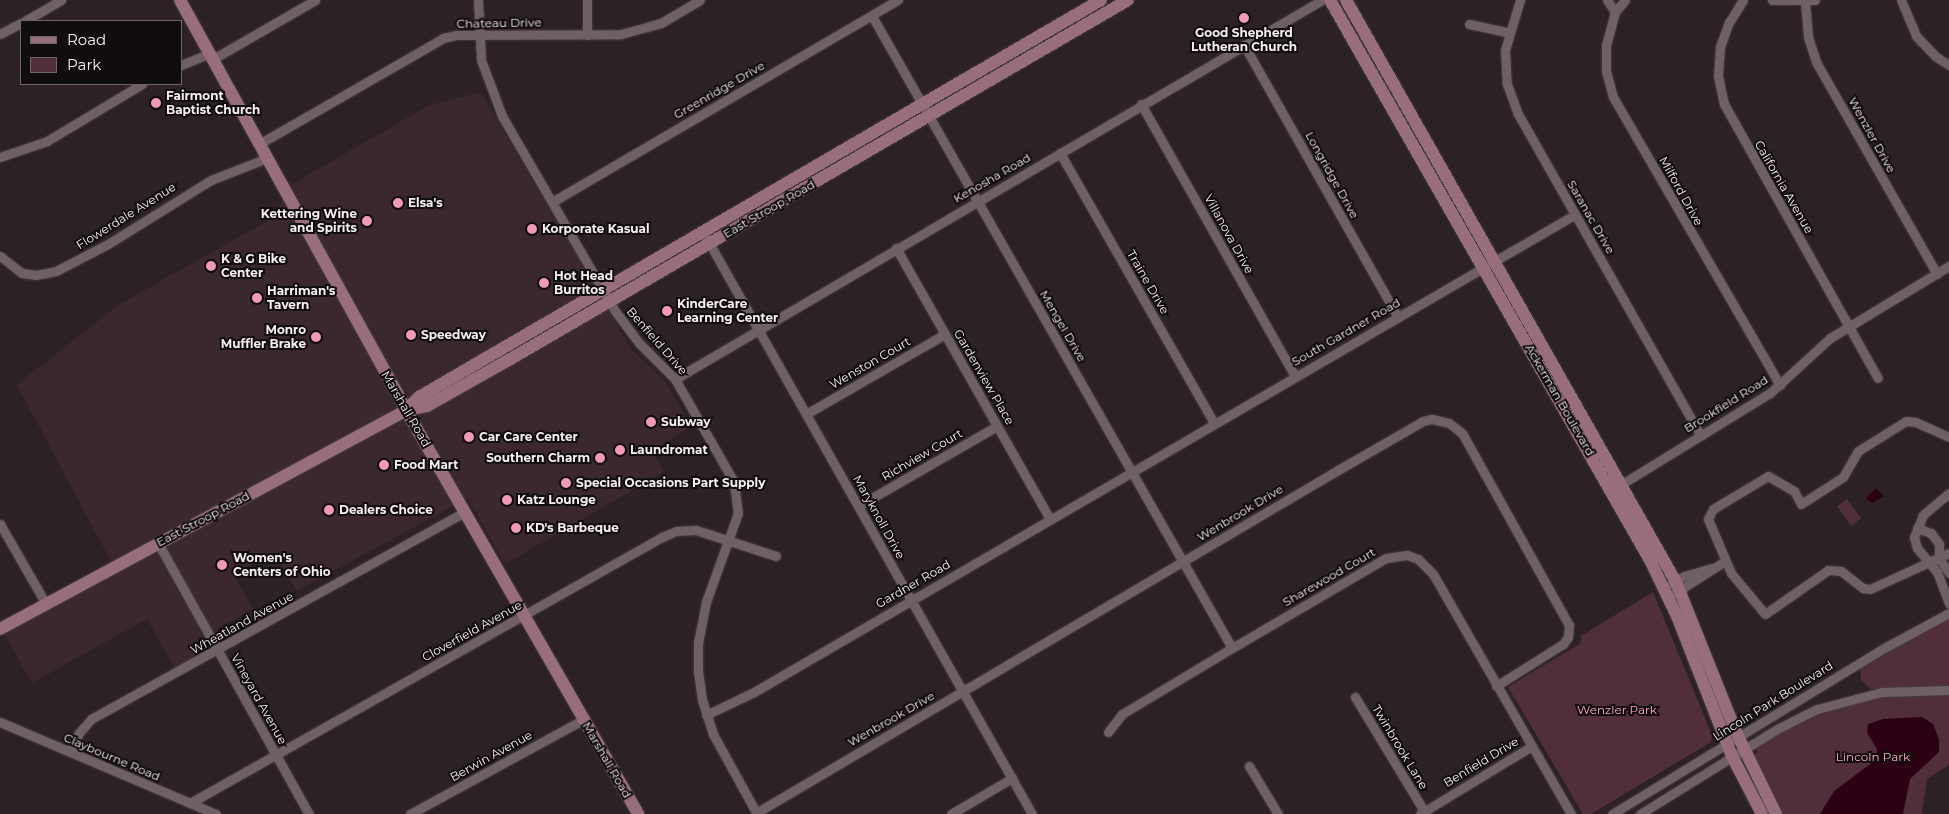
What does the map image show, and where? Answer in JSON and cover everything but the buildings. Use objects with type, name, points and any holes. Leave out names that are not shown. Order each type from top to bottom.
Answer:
[{"type":"street","points":[[27,20],[61,0]]},
{"type":"street","name":"Marshall Road","points":[[180,0],[406,410],[638,814]]},
{"type":"street","points":[[182,65],[211,56],[315,0]]},
{"type":"street","name":"Benfield Drive","points":[[478,0],[478,35],[494,100],[626,328],[675,378],[734,482],[738,513],[706,602],[698,643],[699,686],[706,715],[720,747],[756,814]]},
{"type":"street","points":[[587,0],[587,35]]},
{"type":"street","name":"Chateau Drive","points":[[259,144],[432,43],[456,35],[621,34],[648,28],[700,0]]},
{"type":"street","name":"Greenridge Drive","points":[[552,202],[898,0]]},
{"type":"street","name":"East Stroop Road","points":[[0,629],[406,410],[420,397],[607,296],[1101,0]]},
{"type":"street","name":"East Stroop Road","points":[[706,238],[929,117],[1128,0]]},
{"type":"street","name":"Kenosha Road","points":[[675,378],[1141,104],[1322,0]]},
{"type":"street","name":"Ackerman Boulevard","points":[[1330,0],[1489,264],[1617,487],[1678,586],[1741,743],[1776,814]]},
{"type":"street","name":"Ackerman Boulevard","points":[[1346,0],[1489,264]]},
{"type":"street","name":"Saranac Drive","points":[[1520,0],[1508,32],[1505,65],[1511,99],[1574,215],[1701,436]]},
{"type":"street","points":[[1607,0],[1615,12],[1625,0]]},
{"type":"street","name":"California Avenue","points":[[1743,0],[1729,22],[1720,47],[1718,76],[1724,104],[1878,378]]},
{"type":"street","points":[[1772,0],[1810,1]]},
{"type":"street","points":[[1901,0],[1916,36],[1934,56],[1949,65]]},
{"type":"street","name":"Wenzler Drive","points":[[1810,1],[1808,37],[1816,62],[1937,274]]},
{"type":"street","name":"Milford Drive","points":[[1615,12],[1605,56],[1613,97],[1780,385]]},
{"type":"street","name":"Mengel Drive","points":[[872,16],[1232,648]]},
{"type":"street","points":[[0,34],[20,24]]},
{"type":"street","points":[[1469,24],[1508,32]]},
{"type":"street","name":"Longridge Drive","points":[[1244,45],[1398,317]]},
{"type":"street","points":[[0,156],[46,141],[140,85]]},
{"type":"street","name":"Villanova Drive","points":[[1141,104],[1295,376]]},
{"type":"street","name":"Traine Drive","points":[[1060,153],[1214,423]]},
{"type":"street","name":"Flowerdale Avenue","points":[[0,256],[22,273],[36,275],[56,270],[108,244],[211,180],[267,158]]},
{"type":"street","name":"South Gardner Road","points":[[1131,471],[1574,215]]},
{"type":"street","name":"Maryknoll Drive","points":[[706,238],[1032,814]]},
{"type":"street","name":"Gardenview Place","points":[[896,248],[1050,519]]},
{"type":"street","name":"Brookfield Road","points":[[1617,487],[1780,385],[1816,349],[1949,266]]},
{"type":"street","name":"Wenston Court","points":[[806,414],[945,334]]},
{"type":"street","name":"Wenbrook Drive","points":[[756,814],[1423,421],[1449,423],[1462,433],[1569,625],[1568,637],[1564,644],[1496,686]]},
{"type":"street","points":[[1949,437],[1916,422],[1906,421],[1858,451],[1843,477],[1802,504],[1794,491],[1768,476],[1709,514],[1724,561],[1761,612],[1768,614],[1828,570],[1841,571],[1867,589],[1949,553]]},
{"type":"street","name":"Richview Court","points":[[858,506],[997,426]]},
{"type":"street","name":"Gardner Road","points":[[706,715],[754,692],[1131,471]]},
{"type":"street","name":"Ackerman Boulevard","points":[[1617,487],[1666,593],[1730,750],[1762,814]]},
{"type":"street","points":[[1949,493],[1923,515],[1914,537],[1917,548],[1929,561],[1949,604]]},
{"type":"street","name":"Wheatland Avenue","points":[[70,752],[79,733],[91,719],[465,512]]},
{"type":"street","points":[[0,524],[46,604]]},
{"type":"street","points":[[1917,528],[1931,533],[1939,544],[1939,558],[1949,573]]},
{"type":"street","name":"Cloverfield Avenue","points":[[190,802],[676,531],[696,530],[729,539],[776,556]]},
{"type":"street","name":"Vineyard Avenue","points":[[158,543],[309,814]]},
{"type":"street","name":"Sharewood Court","points":[[1108,732],[1122,714],[1232,648],[1386,558],[1407,555],[1418,559],[1432,574],[1571,814]]},
{"type":"street","points":[[1666,593],[1724,561]]},
{"type":"street","name":"Lincoln Park Boulevard","points":[[1640,814],[1730,750],[1886,647],[1949,613]]},
{"type":"street","name":"Lincoln Park Boulevard","points":[[1741,743],[1796,718],[1845,700],[1882,692],[1949,690]]},
{"type":"street","name":"Twinbrook Lane","points":[[1355,696],[1422,813]]},
{"type":"street","name":"Berwin Avenue","points":[[410,814],[584,719]]},
{"type":"street","name":"Claybourne Road","points":[[0,722],[216,814]]},
{"type":"street","name":"Benfield Drive","points":[[1422,813],[1530,746]]},
{"type":"street","name":"Lincoln Park Boulevard","points":[[1612,814],[1730,750]]},
{"type":"street","points":[[1249,766],[1278,814]]},
{"type":"street","points":[[951,814],[1012,778]]},
{"type":"shaded area","points":[[481,92],[631,349],[666,382],[691,426],[653,451],[664,472],[505,564],[468,498],[297,591],[274,553],[233,574],[253,609],[218,629],[218,650],[177,672],[147,619],[32,683],[1,629],[114,567],[17,385],[118,305],[278,215],[284,189],[429,105]]},
{"type":"shaded area","points":[[1876,488],[1884,496],[1872,503],[1866,498]]},
{"type":"shaded area","points":[[1922,717],[1933,724],[1939,739],[1939,752],[1910,779],[1903,814],[1820,814],[1834,791],[1877,759],[1877,749],[1867,733],[1868,724],[1883,719]]},
{"type":"green space","points":[[1847,499],[1861,518],[1851,526],[1837,506]]},
{"type":"green space","name":"Wenzler Park","points":[[1653,592],[1712,735],[1711,742],[1591,814],[1583,814],[1508,687],[1581,643],[1581,636]]},
{"type":"green space","points":[[1949,617],[1949,687],[1871,689],[1861,680],[1861,668],[1869,662]]},
{"type":"green space","name":"Lincoln Park","points":[[1897,694],[1949,694],[1949,765],[1927,779],[1922,814],[1782,814],[1754,758],[1760,743],[1798,721],[1832,708]]},
{"type":"place","name":"Good Shepherd Lutheran Church","points":[[1244,18]]},
{"type":"place","name":"Fairmont Baptist Church","points":[[156,103]]},
{"type":"place","name":"Elsa's","points":[[398,203]]},
{"type":"place","name":"Kettering Wine and Spirits","points":[[367,221]]},
{"type":"place","name":"Korporate Kasual","points":[[532,229]]},
{"type":"place","name":"K & G Bike Center","points":[[211,266]]},
{"type":"place","name":"Hot Head Burritos","points":[[544,283]]},
{"type":"place","name":"Harriman's Tavern","points":[[257,298]]},
{"type":"place","name":"KinderCare Learning Center","points":[[667,311]]},
{"type":"place","name":"Speedway","points":[[411,335]]},
{"type":"place","name":"Monro Muffler Brake","points":[[316,337]]},
{"type":"place","name":"Subway","points":[[651,422]]},
{"type":"place","name":"Car Care Center","points":[[469,437]]},
{"type":"place","name":"Laundromat","points":[[620,450]]},
{"type":"place","name":"Southern Charm","points":[[600,458]]},
{"type":"place","name":"Food Mart","points":[[384,465]]},
{"type":"place","name":"Special Occasions Part Supply","points":[[566,483]]},
{"type":"place","name":"Katz Lounge","points":[[507,500]]},
{"type":"place","name":"Dealers Choice","points":[[329,510]]},
{"type":"place","name":"KD's Barbeque","points":[[516,528]]},
{"type":"place","name":"Women's Centers of Ohio","points":[[222,565]]}]
